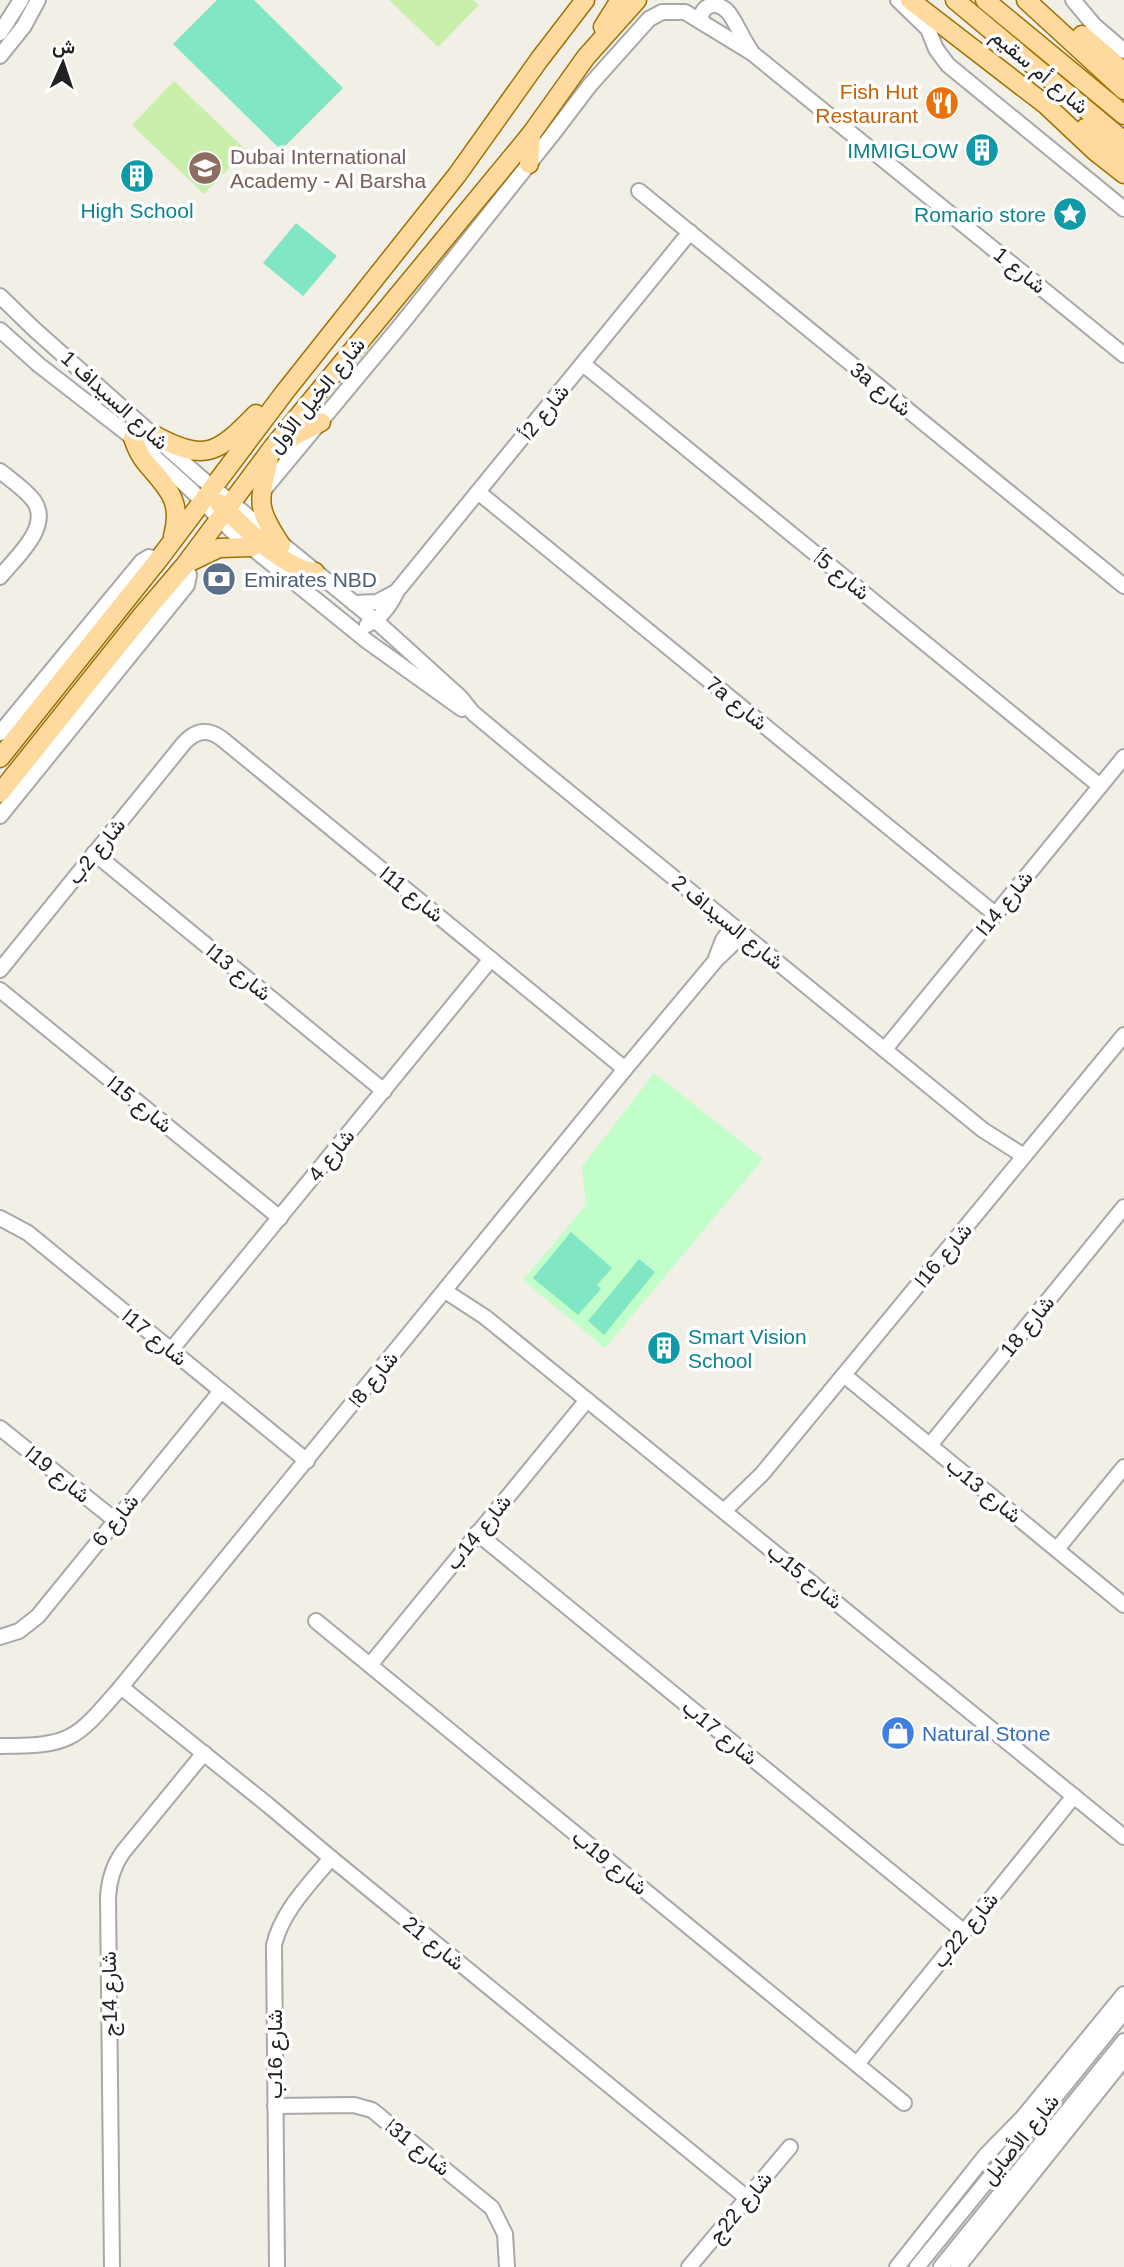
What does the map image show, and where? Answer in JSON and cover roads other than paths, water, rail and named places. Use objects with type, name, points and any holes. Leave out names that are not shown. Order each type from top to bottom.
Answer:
[{"type":"main road","name":"شارع الخيل الأول","points":[[0,793],[186,564],[217,503],[284,393],[457,175],[585,0]]},
{"type":"main road","points":[[586,57],[620,0]]},
{"type":"main road","name":"شارع الخيل الأول","points":[[0,758],[170,542],[217,503],[271,449],[531,134],[586,57],[637,0]]},
{"type":"main road","points":[[910,0],[1046,106],[1124,174]]},
{"type":"main road","name":"شارع أم سقيم","points":[[955,0],[1124,141]]},
{"type":"main road","name":"شارع أم سقيم","points":[[985,0],[1124,115]]},
{"type":"main road","points":[[1026,0],[1124,89]]},
{"type":"main road","points":[[1036,0],[1070,25],[1124,72]]},
{"type":"main road","points":[[1046,106],[1073,120],[1124,157]]},
{"type":"main road","points":[[529,164],[531,134]]},
{"type":"main road","points":[[154,435],[187,450],[217,448],[230,440],[268,403],[284,393]]},
{"type":"main road","points":[[281,545],[262,513],[262,492],[271,449],[321,422]]},
{"type":"main road","points":[[133,438],[141,457],[165,482],[172,495],[176,518],[170,542]]},
{"type":"main road","points":[[143,614],[148,596],[217,503],[285,562],[315,572]]},
{"type":"main road","points":[[186,564],[219,548],[252,547]]},
{"type":"street","points":[[0,33],[20,0]]},
{"type":"street","points":[[0,57],[24,26],[38,0]]},
{"type":"street","points":[[898,0],[928,29],[936,49],[948,65],[1124,209]]},
{"type":"street","points":[[1073,0],[1094,25],[1124,51]]},
{"type":"street","name":"شارع 1","points":[[752,53],[723,7],[715,4],[706,7],[701,21],[705,26],[752,53],[1124,355]]},
{"type":"street","points":[[262,492],[595,79],[649,19],[662,12],[677,10],[701,21]]},
{"type":"street","name":"3a شارع","points":[[639,191],[1124,586]]},
{"type":"street","name":"شارع 2أ","points":[[376,621],[397,591],[690,232]]},
{"type":"street","name":"شارع السيداف 1","points":[[0,296],[154,435],[217,503]]},
{"type":"street","name":"شارع السيداف 1","points":[[3,337],[217,503]]},
{"type":"street","name":"شارع 5أ","points":[[583,364],[1100,786]]},
{"type":"street","points":[[0,471],[33,500],[39,516],[36,532],[0,577]]},
{"type":"street","name":"7a شارع","points":[[478,492],[995,914]]},
{"type":"street","name":"شارع السيداف 2","points":[[217,503],[281,545],[376,621],[461,698],[473,713],[1021,1161]]},
{"type":"street","name":"شارع السيداف 2","points":[[217,503],[252,547],[367,640],[456,706],[473,713]]},
{"type":"street","points":[[0,733],[142,561],[149,557],[159,559]]},
{"type":"street","points":[[0,816],[187,585],[190,575],[186,564]]},
{"type":"street","points":[[354,603],[377,602],[397,591]]},
{"type":"street","points":[[333,612],[360,625],[376,621]]},
{"type":"street","name":"شارع 11ا","points":[[193,734],[205,731],[221,738],[625,1069]]},
{"type":"street","name":"شارع 2ب","points":[[0,970],[193,734]]},
{"type":"street","name":"شارع 14ا","points":[[884,1049],[1124,757]]},
{"type":"street","name":"شارع 13ا","points":[[94,853],[384,1091]]},
{"type":"street","name":"شارع 8ا","points":[[0,1746],[43,1745],[68,1739],[83,1729],[121,1687],[716,960],[723,940],[738,930]]},
{"type":"street","name":"شارع 4","points":[[171,1350],[491,959]]},
{"type":"street","name":"شارع 15ا","points":[[0,990],[280,1217]]},
{"type":"street","name":"شارع 16ا","points":[[730,1514],[1124,1035]]},
{"type":"street","name":"شارع 18","points":[[930,1445],[1124,1207]]},
{"type":"street","name":"شارع 17ا","points":[[0,1218],[28,1233],[307,1461]]},
{"type":"street","name":"شارع 15ب","points":[[448,1287],[1124,1837]]},
{"type":"street","name":"شارع 13ب","points":[[844,1375],[1124,1605]]},
{"type":"street","name":"شارع 6","points":[[0,1637],[19,1631],[38,1616],[221,1391]]},
{"type":"street","name":"شارع 14ب","points":[[370,1665],[587,1400]]},
{"type":"street","name":"شارع 19ا","points":[[0,1428],[116,1520]]},
{"type":"street","points":[[1057,1549],[1124,1467]]},
{"type":"street","name":"شارع 17ب","points":[[477,1533],[963,1931]]},
{"type":"street","name":"شارع 19ب","points":[[316,1621],[904,2103]]},
{"type":"street","name":"شارع 21","points":[[121,1687],[747,2198]]},
{"type":"street","name":"شارع 14ج","points":[[112,2267],[110,1881],[123,1852],[204,1754]]},
{"type":"street","name":"شارع 22ب","points":[[857,2064],[1074,1796]]},
{"type":"street","name":"شارع 16ب","points":[[276,2267],[274,1945],[287,1913],[331,1858]]},
{"type":"street","points":[[897,2267],[989,2151],[1081,2056],[1124,1994]]},
{"type":"street","name":"شارع الأصايل","points":[[917,2267],[1081,2056],[1124,2012]]},
{"type":"street","name":"شارع الأصايل","points":[[941,2267],[1124,2041]]},
{"type":"street","points":[[958,2267],[1124,2059]]},
{"type":"street","name":"شارع 31ا","points":[[275,2106],[354,2105],[366,2107],[376,2113],[492,2208],[505,2234],[507,2267]]},
{"type":"street","name":"شارع 22ج","points":[[689,2267],[790,2147]]},
{"type":"street","points":[[920,2238],[933,2247]]},
{"type":"place","name":"Fish Hut Restaurant","points":[[942,103]]},
{"type":"place","name":"IMMIGLOW","points":[[982,150]]},
{"type":"place","name":"Dubai International Academy - Al Barsha","points":[[205,168]]},
{"type":"place","name":"High School","points":[[137,176]]},
{"type":"place","name":"Romario store","points":[[1070,214]]},
{"type":"place","name":"Emirates NBD","points":[[219,579]]},
{"type":"place","name":"Smart Vision School","points":[[664,1348]]},
{"type":"place","name":"Natural Stone","points":[[898,1733]]}]
